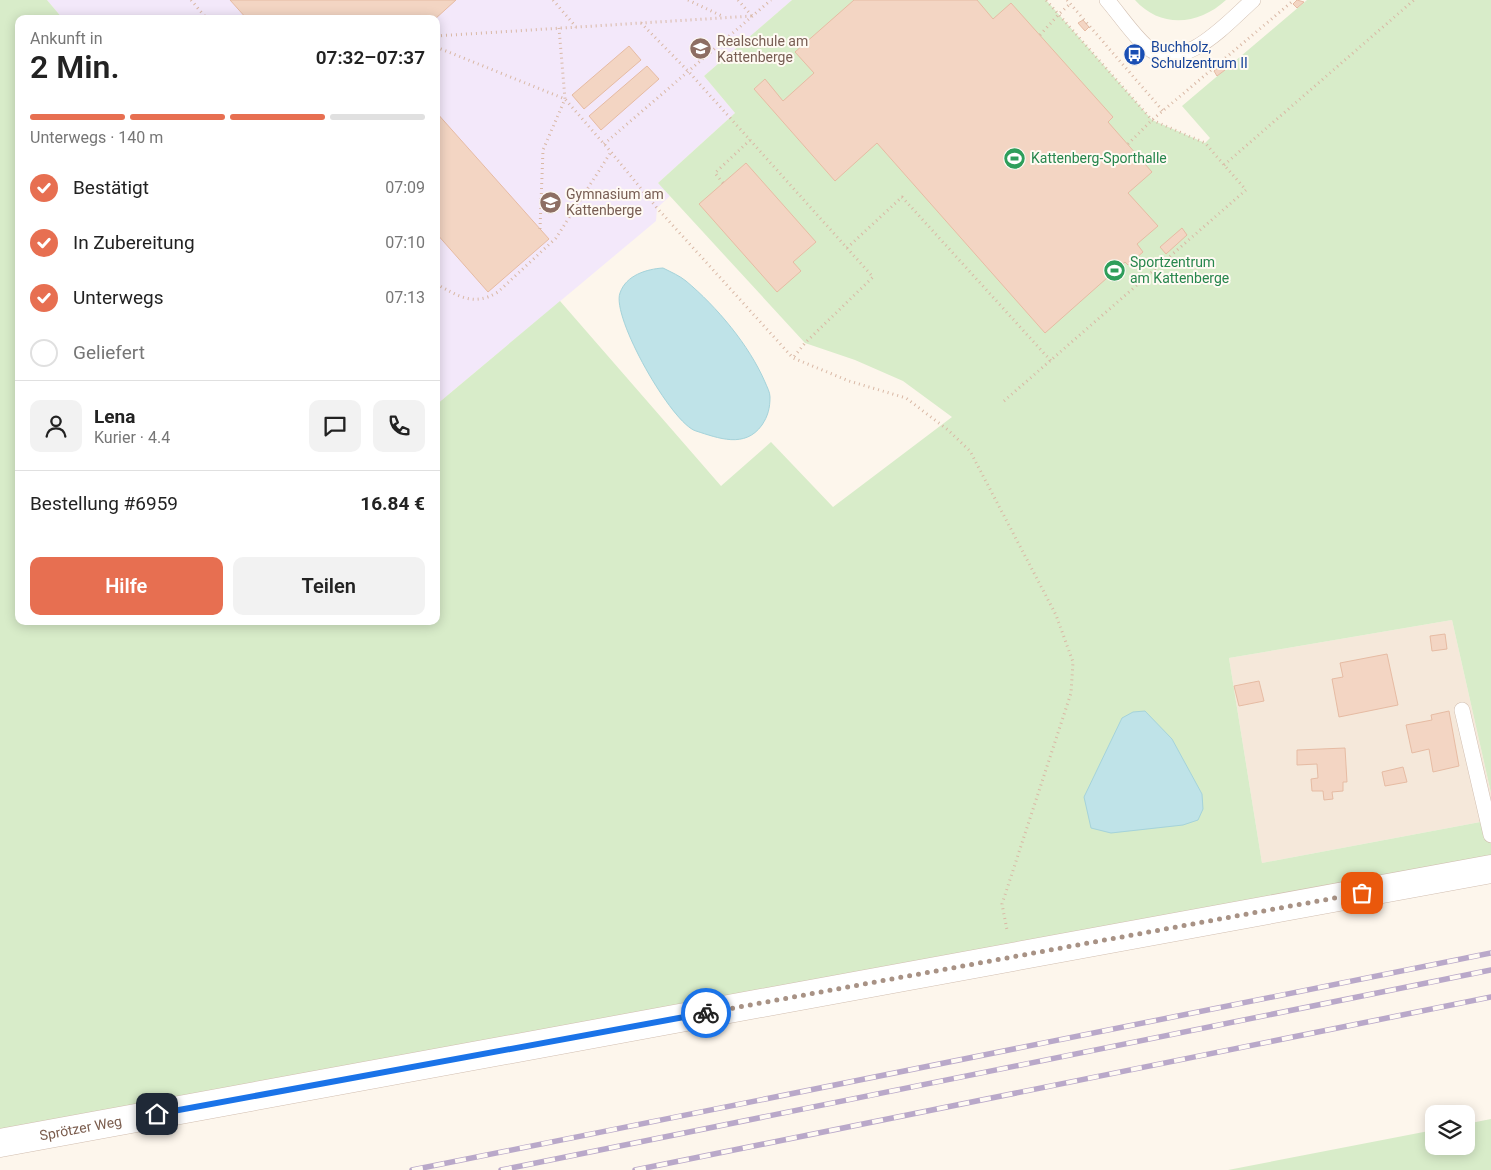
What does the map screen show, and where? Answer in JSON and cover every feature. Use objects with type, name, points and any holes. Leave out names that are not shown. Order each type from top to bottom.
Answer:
[{"type":"street","name":"Sprötzer Weg","points":[[0,1143],[1491,869]]},
{"type":"lane","points":[[1107,0],[1146,46],[1156,53],[1170,56],[1189,52],[1205,42],[1253,0]]},
{"type":"lane","points":[[1462,710],[1491,835]]},
{"type":"path","points":[[191,0],[204,15]]},
{"type":"path","points":[[552,0],[576,27]]},
{"type":"path","points":[[688,0],[726,18]]},
{"type":"path","points":[[738,0],[752,16]]},
{"type":"path","points":[[604,144],[771,0]]},
{"type":"path","points":[[1004,401],[1246,190],[1205,143],[1152,120],[1046,0]]},
{"type":"path","points":[[1067,0],[1163,111]]},
{"type":"path","points":[[1128,144],[1152,120],[1294,0]]},
{"type":"path","points":[[1224,165],[1414,0]]},
{"type":"path","points":[[1040,35],[1070,4]]},
{"type":"path","points":[[440,36],[752,16]]},
{"type":"path","points":[[641,23],[688,71],[873,277],[805,343],[793,358]]},
{"type":"path","points":[[540,229],[543,150],[565,99],[559,28]]},
{"type":"path","points":[[440,48],[565,99],[657,208],[793,358],[849,381],[906,398],[954,435],[970,451],[1056,615],[1072,662],[1071,693],[1002,904],[1008,934],[1018,956]]},
{"type":"path","points":[[723,183],[714,173],[750,140]]},
{"type":"path","points":[[440,286],[465,299],[488,298],[498,292],[556,238],[611,152]]},
{"type":"path","points":[[847,248],[902,196],[1051,360]]},
{"type":"shaded area","name":"Gymnasium am Kattenberge","points":[[47,0],[792,0],[704,76],[735,113],[658,183],[670,196],[657,208],[656,221],[440,402],[440,15],[60,15]]},
{"type":"shaded area","points":[[1452,620],[1491,793],[1491,820],[1262,863],[1229,658]]},
{"type":"green space","points":[[0,0],[47,0],[60,15],[15,15],[15,625],[440,625],[440,402],[560,301],[721,486],[771,442],[833,507],[952,417],[903,381],[855,360],[805,343],[658,183],[735,113],[704,76],[792,0],[1046,0],[1152,120],[1205,143],[1210,138],[1182,106],[1307,0],[1491,0],[1491,793],[1452,620],[1229,658],[1262,863],[1491,820],[1491,869],[0,1143]]},
{"type":"green space","points":[[1135,0],[1226,0],[1204,15],[1180,20],[1156,16]]},
{"type":"green space","points":[[1491,1119],[1491,1170],[1228,1170],[1425,1132],[1425,1155],[1475,1155],[1475,1122]]},
{"type":"water","points":[[663,268],[684,279],[698,291],[731,327],[758,368],[770,393],[769,408],[762,425],[748,437],[731,440],[722,439],[696,431],[685,424],[659,391],[634,345],[620,306],[620,293],[632,277],[650,270]]},
{"type":"water","points":[[1145,711],[1172,739],[1202,794],[1203,809],[1198,820],[1183,825],[1111,833],[1091,828],[1084,797],[1122,718],[1133,712]]},
{"type":"building","points":[[230,0],[456,0],[439,15],[243,15]]},
{"type":"building","name":"Kattenberg-Sporthalle","points":[[854,0],[977,0],[993,19],[1011,3],[1113,117],[1108,122],[1152,172],[1128,193],[1158,226],[1137,244],[1143,252],[1128,265],[1125,262],[1045,333],[877,143],[835,181],[754,89],[765,79],[783,101],[814,73],[795,52]]},
{"type":"building","points":[[1297,0],[1304,2],[1297,8],[1293,4]]},
{"type":"building","points":[[1083,20],[1089,27],[1085,31],[1078,23]]},
{"type":"building","points":[[629,46],[641,60],[584,109],[572,95]]},
{"type":"building","points":[[1221,65],[1225,70],[1217,76],[1214,71]]},
{"type":"building","points":[[647,66],[659,79],[601,130],[589,116]]},
{"type":"building","points":[[440,116],[549,239],[488,292],[440,238]]},
{"type":"building","points":[[746,163],[816,242],[793,262],[801,271],[777,292],[699,204]]},
{"type":"building","points":[[1182,228],[1187,235],[1166,254],[1160,247]]},
{"type":"building","points":[[1445,634],[1447,649],[1432,651],[1430,636]]},
{"type":"building","points":[[1387,654],[1398,705],[1339,717],[1332,679],[1343,677],[1340,663]]},
{"type":"building","points":[[1259,681],[1264,701],[1239,706],[1234,686]]},
{"type":"building","points":[[1449,711],[1459,766],[1433,772],[1429,749],[1412,753],[1406,725],[1432,720],[1431,715]]},
{"type":"building","points":[[1345,748],[1347,782],[1343,782],[1343,791],[1332,792],[1333,799],[1324,800],[1323,791],[1312,791],[1311,779],[1318,778],[1317,764],[1297,765],[1297,750]]},
{"type":"building","points":[[1403,767],[1407,782],[1385,786],[1382,772]]},
{"type":"railway","points":[[412,1170],[1491,953]]},
{"type":"railway","points":[[501,1170],[1491,970]]},
{"type":"railway","points":[[635,1170],[1491,997]]},
{"type":"way so far","points":[[706,1013],[1362,893]]},
{"type":"place","name":"Realschule am Kattenberge","points":[[701,49]]},
{"type":"place","name":"Buchholz, Schulzentrum II","points":[[1135,55]]},
{"type":"place","name":"Kattenberg-Sporthalle","points":[[1015,158]]},
{"type":"place","name":"Gymnasium am Kattenberge","points":[[550,202]]},
{"type":"place","name":"Sportzentrum am Kattenberge","points":[[1114,270]]},
{"type":"route","points":[[157,1114],[706,1013]]}]
